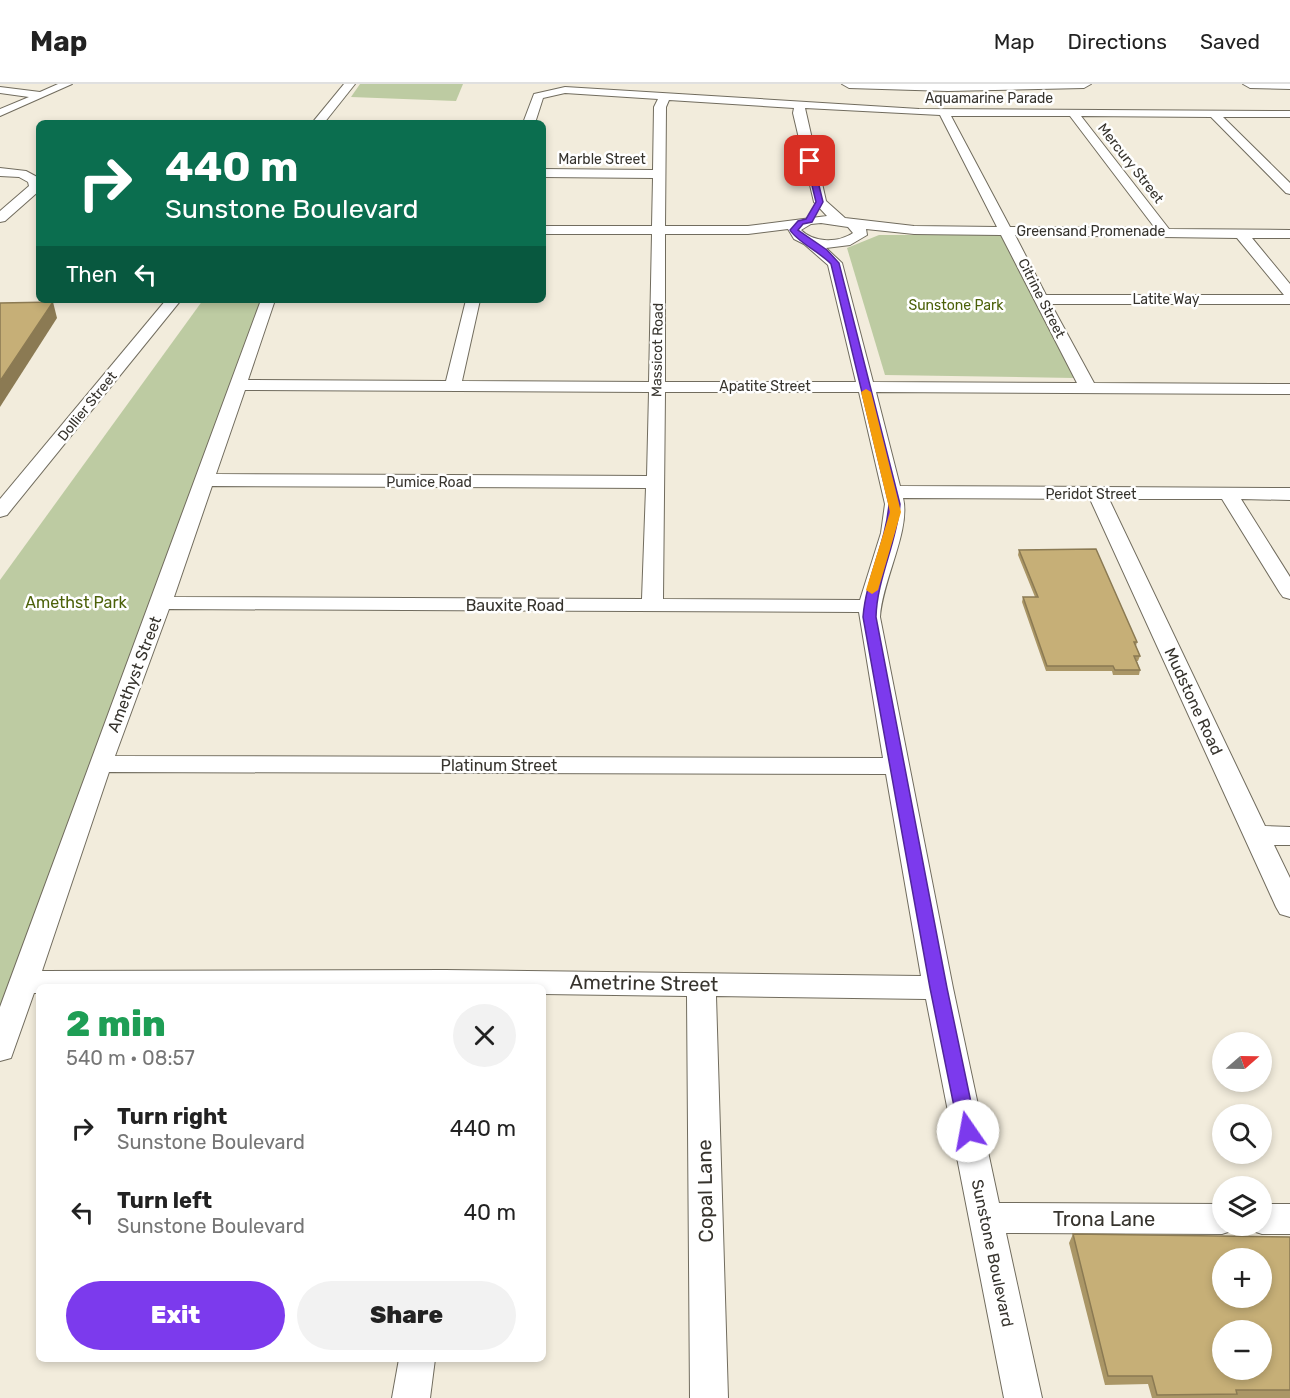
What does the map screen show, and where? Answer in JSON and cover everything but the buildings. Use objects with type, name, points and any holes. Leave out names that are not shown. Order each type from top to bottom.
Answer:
[{"type":"main road","points":[[849,84],[948,87],[1084,84]]},
{"type":"main road","points":[[1250,84],[1290,85]]},
{"type":"street","points":[[0,113],[67,84]]},
{"type":"street","points":[[320,120],[350,84]]},
{"type":"street","points":[[0,90],[43,95]]},
{"type":"street","name":"Aquamarine Parade","points":[[530,120],[536,99],[548,92],[565,90],[944,113],[1290,114]]},
{"type":"street","name":"Massicot Road","points":[[652,606],[656,483],[660,107],[665,96]]},
{"type":"street","points":[[800,105],[799,113],[820,202],[846,238]]},
{"type":"street","name":"Citrine Street","points":[[944,113],[1008,231],[1088,388]]},
{"type":"street","name":"Mercury Street","points":[[1073,113],[1165,232]]},
{"type":"street","points":[[1214,114],[1290,190]]},
{"type":"street","points":[[0,171],[22,174],[33,180],[36,188],[0,218]]},
{"type":"street","name":"Marble Street","points":[[546,173],[660,174]]},
{"type":"street","points":[[1276,174],[1290,174]]},
{"type":"street","points":[[820,202],[805,222],[794,230],[805,239],[846,238]]},
{"type":"street","points":[[546,230],[748,230],[805,222],[846,238]]},
{"type":"street","name":"Greensand Promenade","points":[[1268,232],[1290,228]]},
{"type":"street","points":[[748,230],[827,243],[846,238]]},
{"type":"street","name":"Greensand Promenade","points":[[846,238],[914,230],[1290,234]]},
{"type":"street","points":[[1240,232],[1290,293]]},
{"type":"street","name":"Sunstone Boulevard","points":[[846,238],[865,387],[895,504],[893,523],[869,606],[872,634],[938,988],[1023,1398]]},
{"type":"street","name":"Latite Way","points":[[1042,299],[1290,300]]},
{"type":"street","name":"Dollier Street","points":[[0,511],[172,303]]},
{"type":"street","name":"Amethyst Street","points":[[0,1049],[100,764],[240,385],[267,303]]},
{"type":"street","points":[[453,385],[472,303]]},
{"type":"street","name":"Apatite Street","points":[[240,385],[1290,389]]},
{"type":"street","name":"Pumice Road","points":[[203,480],[656,483]]},
{"type":"street","name":"Peridot Street","points":[[892,492],[1098,495],[1290,494]]},
{"type":"street","points":[[1228,494],[1290,593]]},
{"type":"street","name":"Mudstone Road","points":[[1098,495],[1290,907]]},
{"type":"street","name":"Bauxite Road","points":[[160,603],[869,606]]},
{"type":"street","name":"Platinum Street","points":[[100,764],[897,766]]},
{"type":"street","points":[[1257,835],[1290,836]]},
{"type":"street","name":"Ametrine Street","points":[[25,982],[701,984],[938,988]]},
{"type":"street","name":"Copal Lane","points":[[701,984],[709,1398]]},
{"type":"street","name":"Trona Lane","points":[[986,1218],[1212,1219]]},
{"type":"street","points":[[1272,1219],[1290,1219]]},
{"type":"street","points":[[411,1398],[417,1362]]},
{"type":"green space","points":[[360,84],[463,84],[456,101],[351,97]]},
{"type":"green space","name":"Sunstone Park","points":[[879,235],[1001,235],[1074,378],[885,375],[847,248]]},
{"type":"green space","name":"Amethst Park","points":[[201,303],[264,303],[0,1020],[0,580]]},
{"type":"slow traffic","points":[[866,392],[895,504],[893,523],[872,590]]},
{"type":"route","points":[[810,161],[820,202],[809,220],[796,226],[794,230],[796,234],[824,251],[835,263],[895,504],[893,523],[870,597],[869,617],[938,988],[968,1131]]}]
